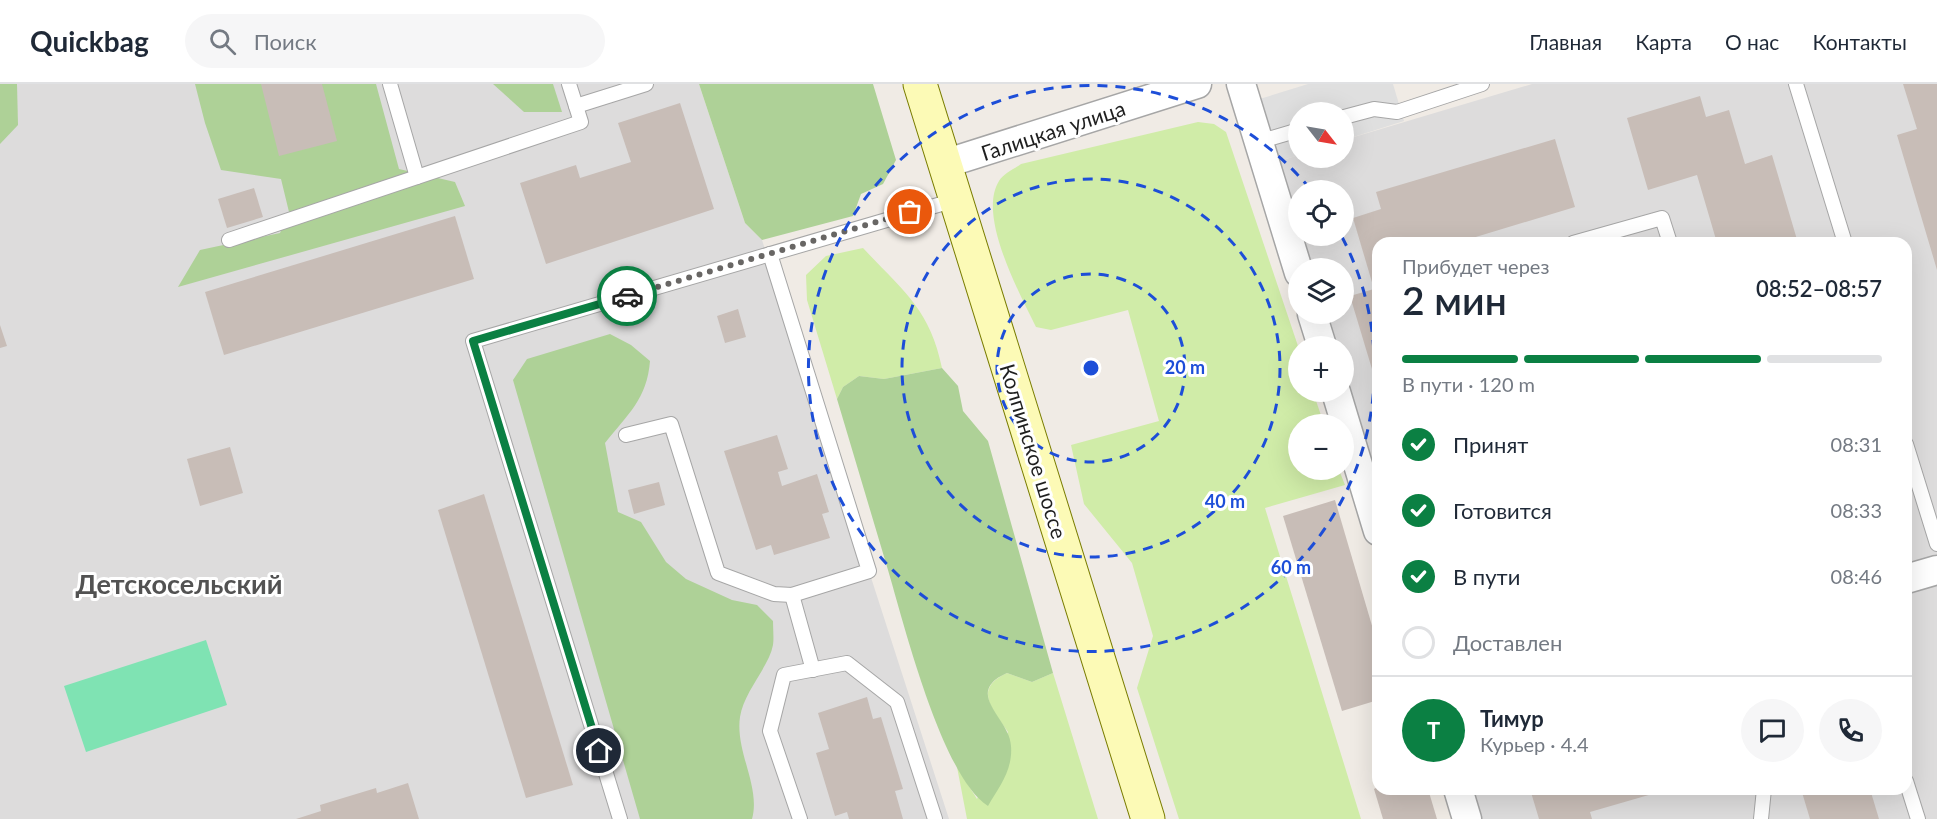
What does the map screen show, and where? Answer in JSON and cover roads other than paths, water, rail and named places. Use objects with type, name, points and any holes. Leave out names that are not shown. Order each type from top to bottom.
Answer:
[{"type":"main road","name":"Колпинское шоссе","points":[[920,84],[1148,819]]},
{"type":"street","name":"Галицкая улица","points":[[944,164],[1197,84]]},
{"type":"street","points":[[1241,84],[1294,258]]},
{"type":"street","points":[[1339,402],[1372,511]]},
{"type":"street","points":[[1912,577],[1937,570]]},
{"type":"street","points":[[1460,795],[1467,819]]},
{"type":"lane","points":[[390,84],[417,177]]},
{"type":"lane","points":[[230,240],[581,122],[569,84]]},
{"type":"lane","points":[[576,106],[646,84]]},
{"type":"lane","points":[[1354,114],[1374,109],[1397,112],[1482,84]]},
{"type":"lane","points":[[1796,84],[1843,237]]},
{"type":"lane","points":[[1258,142],[1288,133]]},
{"type":"lane","points":[[620,819],[473,341],[956,200]]},
{"type":"lane","points":[[1594,237],[1662,218],[1668,237]]},
{"type":"lane","points":[[626,435],[671,424],[718,573],[774,594],[792,595],[869,571],[770,254]]},
{"type":"lane","points":[[1912,463],[1937,544]]},
{"type":"lane","points":[[792,595],[813,670]]},
{"type":"lane","points":[[800,819],[770,731],[784,675],[847,663],[897,702],[935,819]]},
{"type":"lane","points":[[1757,818],[1763,795]]},
{"type":"lane","points":[[1910,795],[1918,819]]},
{"type":"district","name":"Детскосельский","points":[[179,583]]}]
